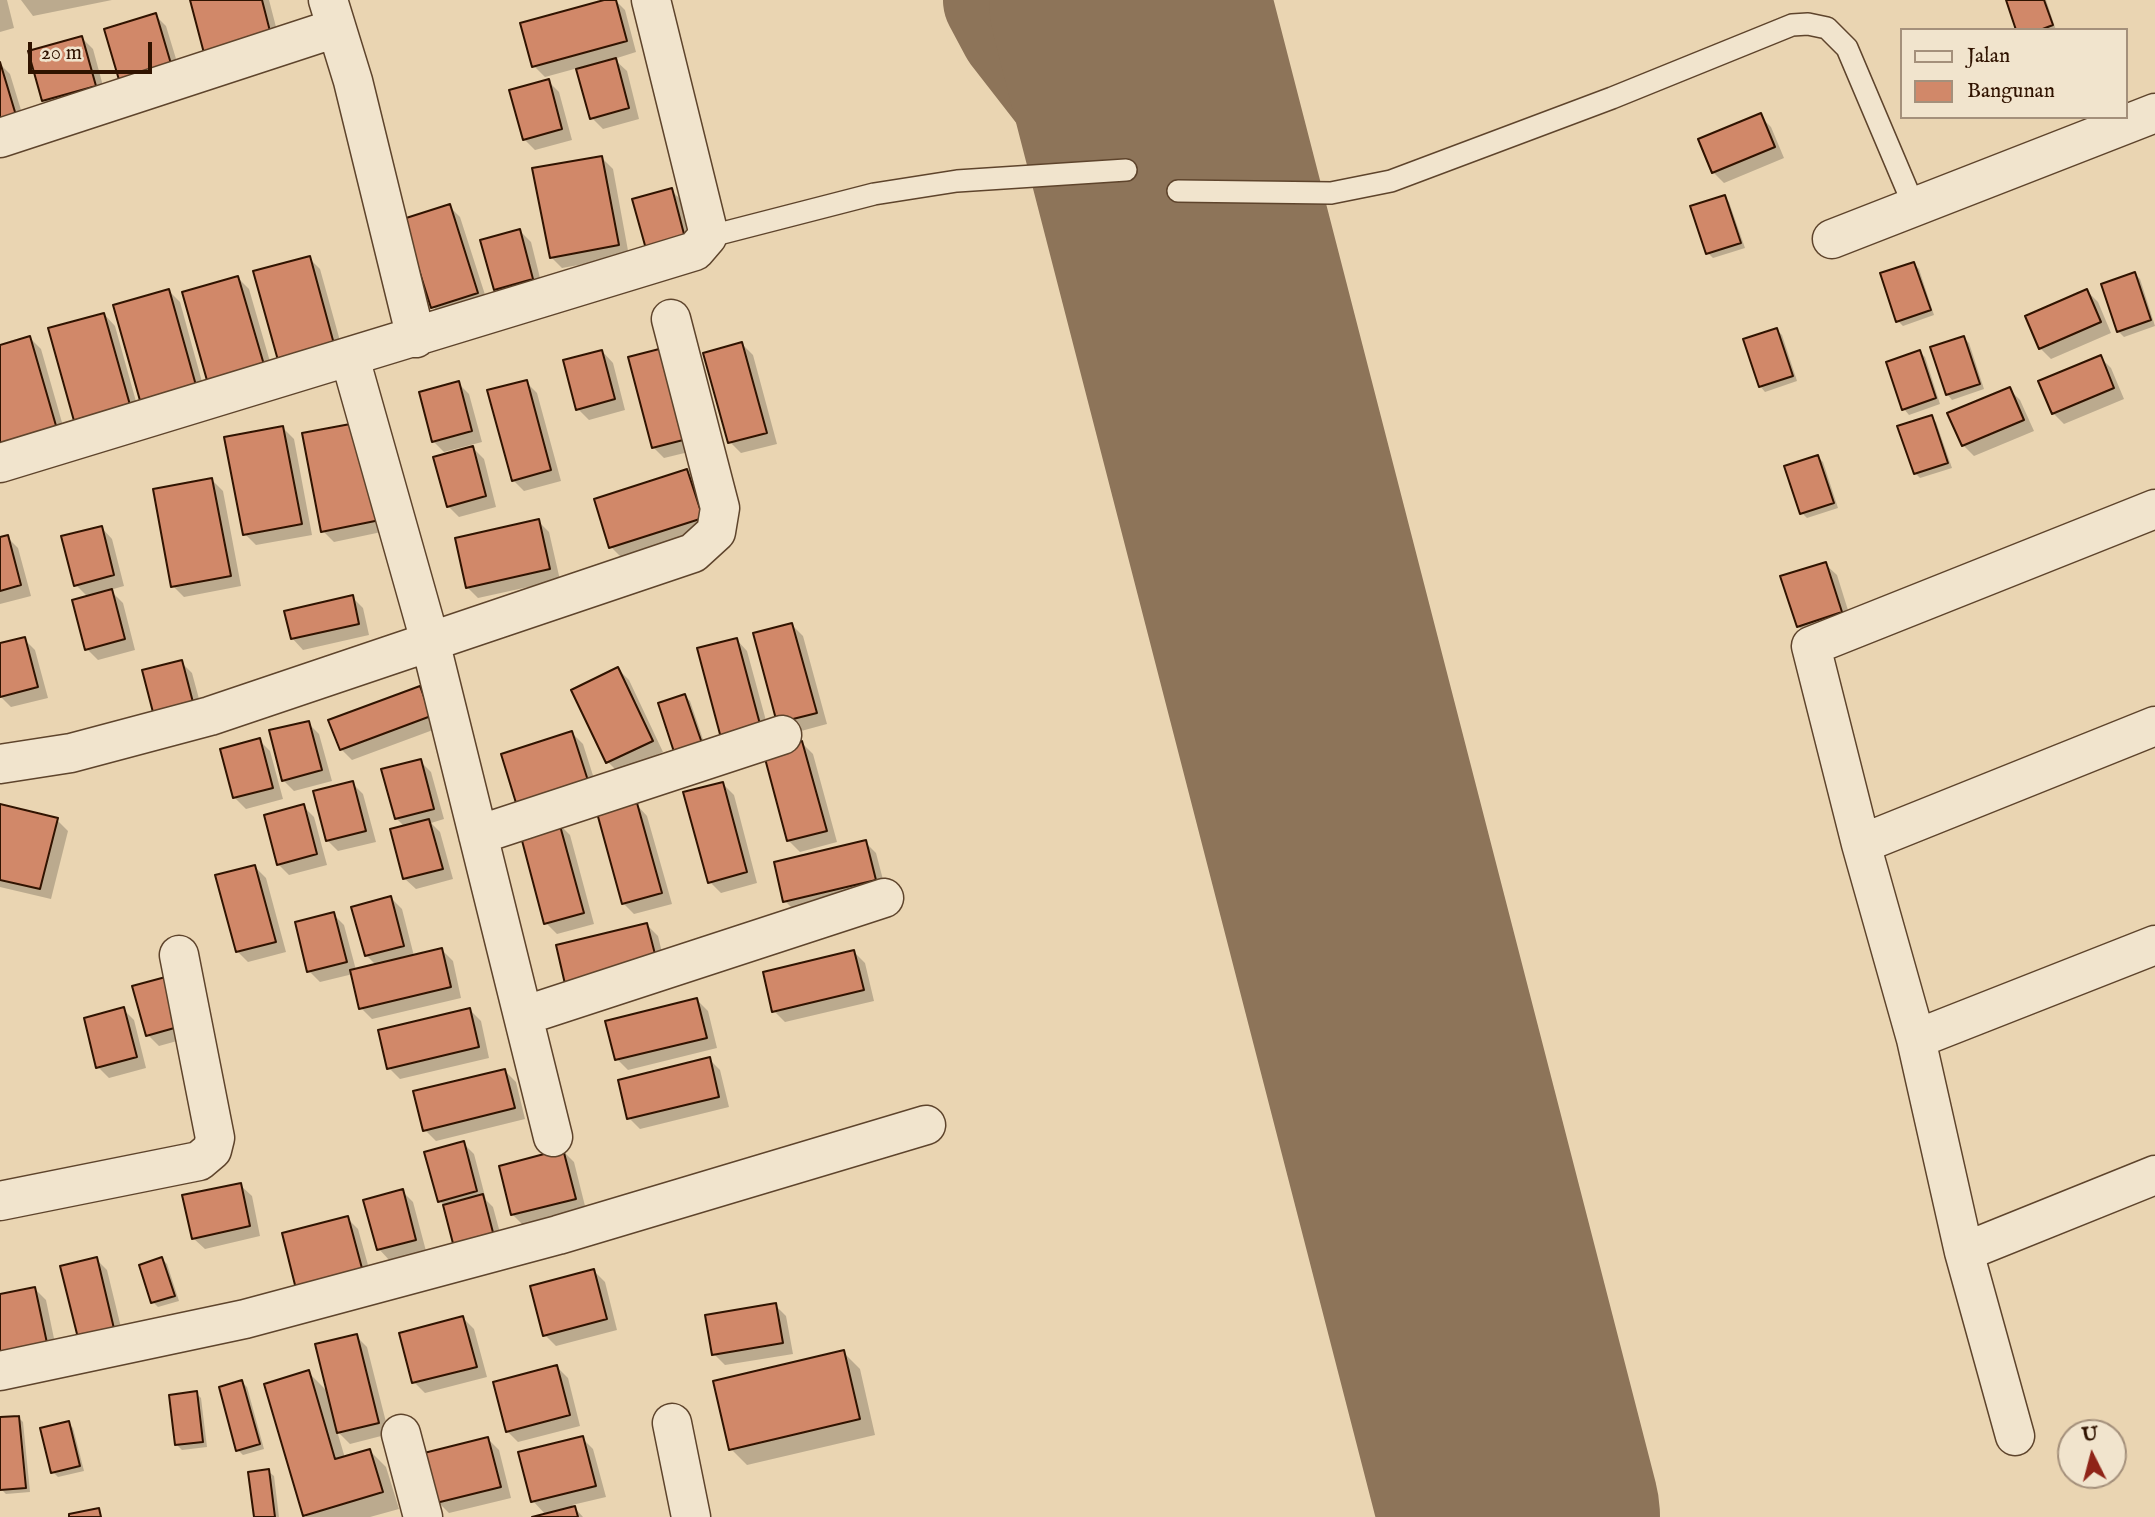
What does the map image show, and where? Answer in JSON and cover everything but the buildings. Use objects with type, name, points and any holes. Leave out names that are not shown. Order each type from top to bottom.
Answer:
[{"type":"street","points":[[0,463],[695,251],[707,237],[700,192],[651,0]]},
{"type":"street","points":[[0,138],[332,14],[357,94],[416,338]]},
{"type":"street","points":[[1832,239],[2155,113]]},
{"type":"street","points":[[0,764],[71,752],[210,716],[694,553],[716,532],[719,508],[671,319]]},
{"type":"street","points":[[350,358],[429,641],[553,1137]]},
{"type":"street","points":[[2015,1436],[1964,1252],[1916,1040],[1861,844],[1811,646],[2155,509]]},
{"type":"street","points":[[1861,844],[2155,726]]},
{"type":"street","points":[[478,835],[782,735]]},
{"type":"street","points":[[523,1016],[884,898]]},
{"type":"street","points":[[1916,1040],[2155,945]]},
{"type":"street","points":[[0,1201],[199,1161],[212,1150],[215,1138],[179,955]]},
{"type":"street","points":[[0,1371],[284,1309],[558,1236],[926,1125]]},
{"type":"street","points":[[1964,1252],[2155,1175]]},
{"type":"street","points":[[672,1423],[691,1517]]},
{"type":"street","points":[[401,1434],[423,1517]]},
{"type":"lane","points":[[1178,191],[1331,192],[1391,181],[1612,98],[1792,25],[1808,24],[1827,28],[1846,48],[1914,206]]},
{"type":"lane","points":[[707,237],[874,194],[957,181],[1126,170]]},
{"type":"taxiway","points":[[999,0],[1015,30],[1197,264]]},
{"type":"runway","points":[[1129,0],[1520,1517]]}]
